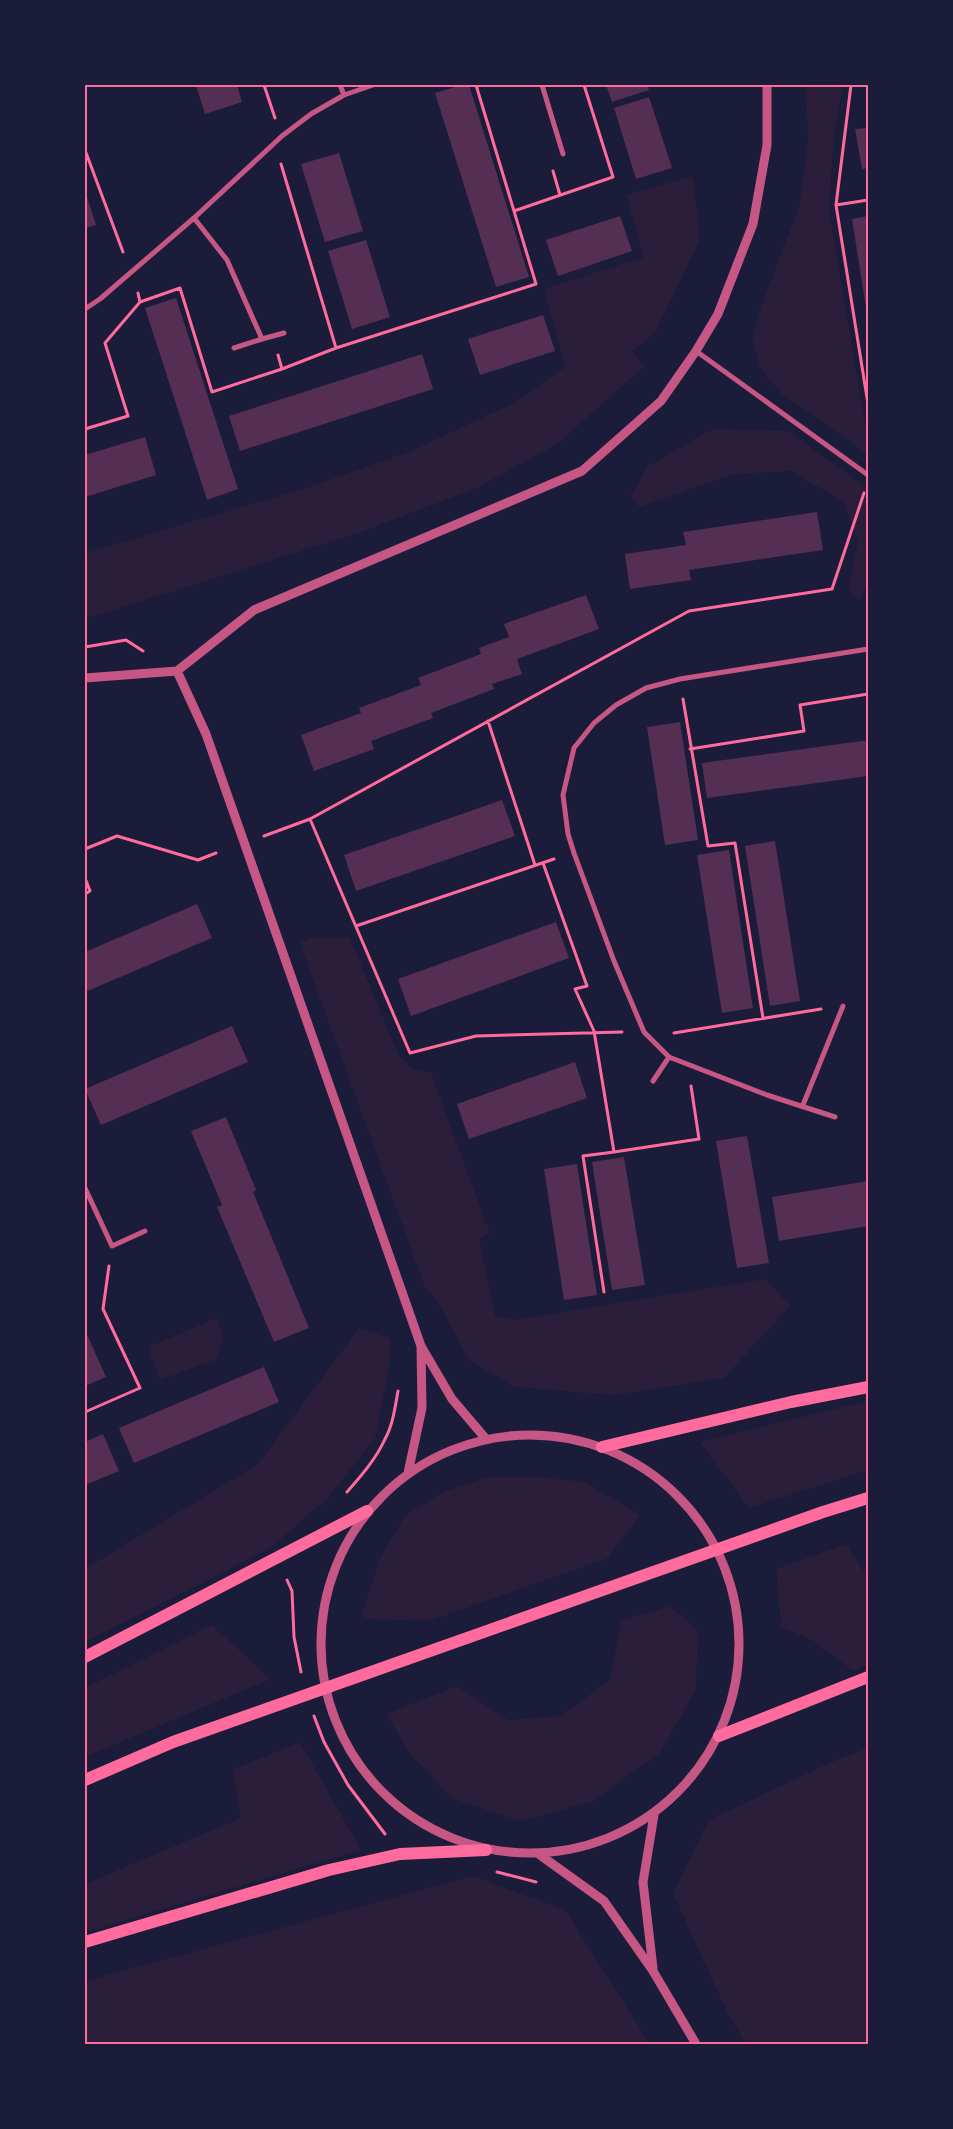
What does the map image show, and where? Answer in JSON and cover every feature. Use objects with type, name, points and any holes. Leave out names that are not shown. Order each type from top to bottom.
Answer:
[{"type":"main road","points":[[602,1447],[791,1402],[868,1387]]},
{"type":"main road","points":[[85,1780],[172,1742],[823,1512],[868,1498]]},
{"type":"main road","points":[[85,1657],[367,1511]]},
{"type":"main road","points":[[719,1736],[868,1677]]},
{"type":"main road","points":[[85,1942],[328,1870],[400,1854],[486,1850]]},
{"type":"street","points":[[340,85],[344,96]]},
{"type":"street","points":[[85,309],[100,300],[131,274],[194,218],[274,142],[311,114],[344,96],[373,85]]},
{"type":"street","points":[[542,85],[563,154]]},
{"type":"street","points":[[85,678],[177,671],[254,610],[582,471],[661,401],[696,352],[718,314],[753,224],[767,145],[767,85]]},
{"type":"street","points":[[194,218],[226,260],[262,339]]},
{"type":"street","points":[[234,348],[284,333]]},
{"type":"street","points":[[696,352],[868,475]]},
{"type":"street","points":[[835,1117],[803,1105],[767,1095],[669,1057],[644,1032],[574,853],[568,834],[563,795],[574,748],[594,723],[616,705],[646,688],[680,679],[868,649]]},
{"type":"street","points":[[177,671],[206,734],[421,1346],[452,1399],[486,1439]]},
{"type":"street","points":[[803,1105],[843,1006]]},
{"type":"street","points":[[653,1081],[669,1057]]},
{"type":"street","points":[[85,1188],[112,1246],[145,1232]]},
{"type":"street","points":[[408,1473],[422,1408],[421,1346]]},
{"type":"street","points":[[525,1434],[564,1437],[602,1447],[654,1474],[696,1515],[725,1566],[739,1622],[738,1681],[719,1736],[691,1780],[654,1815],[600,1843],[540,1855],[486,1850],[429,1829],[380,1792],[344,1742],[323,1685],[321,1623],[336,1564],[367,1511],[386,1491],[408,1473],[433,1458],[459,1447],[486,1439],[525,1434]]},
{"type":"street","points":[[653,1971],[643,1882],[654,1815]]},
{"type":"street","points":[[540,1855],[604,1901],[653,1971],[696,2044]]},
{"type":"path","points":[[264,85],[282,136]]},
{"type":"path","points":[[274,142],[336,348],[536,284],[476,85]]},
{"type":"path","points":[[851,85],[836,205],[868,403]]},
{"type":"path","points":[[85,150],[87,163],[131,274],[140,302],[104,343],[128,416],[85,429]]},
{"type":"path","points":[[836,205],[868,200]]},
{"type":"path","points":[[680,679],[690,749],[708,846],[735,843],[762,1018]]},
{"type":"path","points":[[690,749],[804,731],[800,705],[868,694]]},
{"type":"path","points":[[488,721],[535,865]]},
{"type":"path","points":[[263,836],[310,819]]},
{"type":"path","points":[[85,849],[117,836],[198,860],[216,853]]},
{"type":"path","points":[[356,926],[574,853]]},
{"type":"path","points":[[543,863],[588,986],[575,989],[594,1031],[614,1152]]},
{"type":"path","points":[[85,878],[90,891],[85,894]]},
{"type":"path","points":[[649,1036],[843,1006]]},
{"type":"path","points":[[604,1292],[583,1156],[699,1139],[687,1064]]},
{"type":"path","points":[[85,1412],[140,1388],[103,1309],[112,1246]]},
{"type":"path","points":[[346,1493],[364,1472],[386,1439],[395,1410],[399,1383]]},
{"type":"path","points":[[279,1556],[292,1592],[294,1637],[301,1674]]},
{"type":"path","points":[[311,1709],[324,1742],[348,1785],[400,1854]]},
{"type":"path","points":[[488,1870],[507,1873],[538,1882]]},
{"type":"shaded area","points":[[806,85],[843,85],[834,133],[829,211],[868,440],[868,454],[780,393],[760,367],[752,338],[761,306],[799,207],[808,141]]},
{"type":"shaded area","points":[[693,176],[700,240],[655,333],[632,351],[645,366],[557,444],[477,488],[358,533],[85,619],[85,553],[306,488],[411,451],[514,403],[565,367],[544,289],[644,257],[626,195]]},
{"type":"shaded area","points":[[713,429],[788,431],[866,487],[868,493],[868,579],[861,600],[848,590],[858,541],[844,502],[791,471],[734,474],[639,507],[631,495],[648,466]]},
{"type":"shaded area","points":[[310,938],[350,938],[398,1054],[413,1069],[431,1073],[490,1234],[479,1238],[495,1316],[513,1320],[765,1279],[790,1306],[724,1378],[615,1395],[515,1387],[469,1360],[438,1302],[425,1287],[300,943]]},
{"type":"shaded area","points":[[217,1318],[224,1338],[217,1359],[160,1380],[148,1347]]},
{"type":"shaded area","points":[[359,1328],[390,1338],[389,1368],[375,1439],[328,1498],[269,1549],[85,1642],[85,1569],[258,1464]]},
{"type":"shaded area","points":[[868,1401],[868,1470],[749,1508],[700,1442]]},
{"type":"shaded area","points":[[488,1477],[536,1477],[585,1482],[640,1515],[608,1558],[429,1621],[361,1619],[379,1560],[405,1516],[443,1492]]},
{"type":"shaded area","points":[[846,1544],[868,1578],[868,1665],[853,1671],[812,1640],[781,1627],[776,1569]]},
{"type":"shaded area","points":[[669,1606],[698,1630],[696,1689],[660,1753],[591,1802],[521,1821],[453,1799],[412,1756],[386,1714],[457,1686],[508,1720],[560,1716],[610,1680],[621,1621]]},
{"type":"shaded area","points":[[212,1625],[271,1679],[85,1757],[85,1688]]},
{"type":"shaded area","points":[[300,1742],[361,1850],[85,1932],[85,1884],[241,1818],[232,1770]]},
{"type":"shaded area","points":[[868,1748],[868,2044],[746,2044],[725,2008],[673,1893],[709,1820],[827,1764]]},
{"type":"shaded area","points":[[473,1876],[565,1910],[650,2044],[85,2044],[85,1981]]},
{"type":"building","points":[[196,85],[237,85],[242,102],[205,114]]},
{"type":"building","points":[[462,85],[469,85],[529,277],[496,287],[435,93]]},
{"type":"building","points":[[606,85],[647,85],[649,90],[612,102]]},
{"type":"building","points":[[649,97],[672,168],[636,179],[614,108]]},
{"type":"building","points":[[868,128],[868,168],[862,169],[855,129]]},
{"type":"building","points":[[339,153],[363,231],[325,242],[301,164]]},
{"type":"building","points":[[85,191],[96,225],[85,228]]},
{"type":"building","points":[[620,216],[632,251],[558,276],[546,240]]},
{"type":"building","points":[[868,216],[868,314],[867,314],[852,219]]},
{"type":"building","points":[[366,240],[390,317],[352,329],[328,251]]},
{"type":"building","points":[[176,298],[238,489],[207,500],[145,308]]},
{"type":"building","points":[[543,315],[555,351],[480,375],[468,339]]},
{"type":"building","points":[[422,354],[433,389],[240,451],[229,416]]},
{"type":"building","points":[[145,437],[156,475],[85,497],[85,455]]},
{"type":"building","points":[[817,512],[823,550],[689,570],[691,580],[630,589],[625,554],[686,545],[683,532]]},
{"type":"building","points":[[586,595],[599,629],[517,659],[522,674],[492,684],[494,689],[431,713],[433,718],[371,741],[374,749],[314,771],[301,735],[361,713],[359,708],[421,685],[418,678],[481,654],[479,648],[509,637],[504,624]]},
{"type":"building","points":[[680,722],[698,840],[665,845],[647,727]]},
{"type":"building","points":[[868,741],[868,776],[707,798],[702,763]]},
{"type":"building","points":[[502,800],[515,836],[356,891],[344,855]]},
{"type":"building","points":[[775,841],[800,1001],[770,1006],[745,846]]},
{"type":"building","points":[[729,850],[753,1008],[722,1013],[697,855]]},
{"type":"building","points":[[197,904],[212,938],[85,992],[85,952]]},
{"type":"building","points":[[556,922],[569,958],[411,1016],[398,979]]},
{"type":"building","points":[[232,1026],[248,1062],[101,1125],[85,1089]]},
{"type":"building","points":[[575,1062],[587,1098],[469,1139],[457,1104]]},
{"type":"building","points":[[226,1117],[256,1190],[253,1192],[309,1328],[274,1342],[217,1207],[222,1205],[191,1131]]},
{"type":"building","points":[[747,1136],[769,1263],[737,1268],[716,1141]]},
{"type":"building","points":[[624,1157],[645,1285],[612,1290],[592,1162]]},
{"type":"building","points":[[577,1164],[597,1295],[564,1300],[544,1169]]},
{"type":"building","points":[[868,1181],[868,1226],[779,1241],[772,1197]]},
{"type":"building","points":[[85,1330],[106,1377],[85,1386]]},
{"type":"building","points":[[264,1367],[279,1402],[134,1463],[119,1428]]},
{"type":"building","points":[[103,1434],[119,1471],[85,1485],[85,1442]]}]
